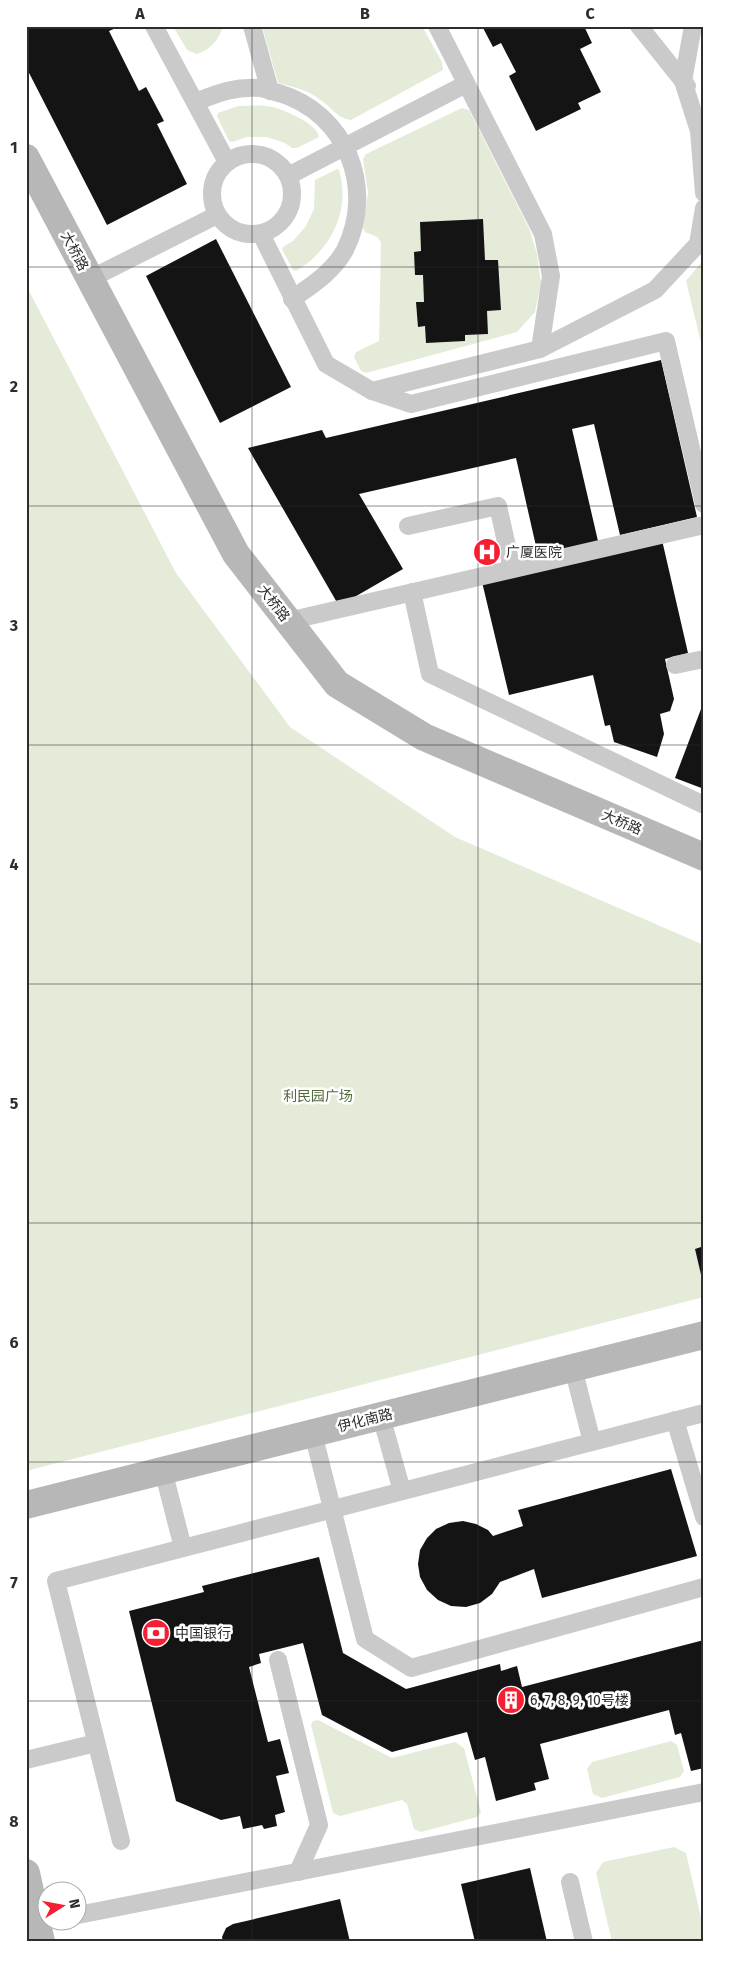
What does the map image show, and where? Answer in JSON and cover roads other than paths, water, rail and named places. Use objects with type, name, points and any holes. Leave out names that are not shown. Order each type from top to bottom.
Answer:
[{"type":"main road","name":"大桥路","points":[[26,158],[236,554],[337,684],[424,737],[704,857]]},
{"type":"main road","name":"伊化南路","points":[[26,1505],[704,1336]]},
{"type":"main road","points":[[26,1873],[38,1914]]},
{"type":"lane","points":[[154,26],[227,162]]},
{"type":"lane","points":[[252,26],[270,91]]},
{"type":"lane","points":[[437,26],[543,234],[551,276],[540,349]]},
{"type":"lane","points":[[639,26],[704,109]]},
{"type":"lane","points":[[693,26],[683,81],[699,131],[704,193]]},
{"type":"lane","points":[[288,176],[466,84]]},
{"type":"lane","points":[[194,102],[227,89],[262,88],[296,98],[324,118],[346,146],[357,180],[357,217],[344,250],[322,279],[292,299]]},
{"type":"lane","points":[[260,154],[277,162],[288,176],[293,196],[290,208],[286,218],[270,231],[251,235],[238,233],[226,226],[217,215],[212,201],[212,186],[218,173],[227,162],[237,156],[260,154]]},
{"type":"lane","points":[[372,391],[540,349],[655,290],[701,243],[704,208]]},
{"type":"lane","points":[[90,279],[217,215]]},
{"type":"lane","points":[[261,234],[326,364],[372,391],[411,404],[666,341],[704,504]]},
{"type":"lane","points":[[408,526],[498,506],[512,569]]},
{"type":"lane","points":[[288,621],[704,525]]},
{"type":"lane","points":[[412,592],[430,674],[704,805]]},
{"type":"lane","points":[[675,666],[704,659]]},
{"type":"lane","points":[[573,1368],[592,1442]]},
{"type":"lane","points":[[121,1841],[56,1581],[704,1413]]},
{"type":"lane","points":[[381,1416],[402,1492]]},
{"type":"lane","points":[[675,1420],[704,1517]]},
{"type":"lane","points":[[312,1433],[366,1639],[411,1668],[704,1587]]},
{"type":"lane","points":[[163,1470],[183,1548]]},
{"type":"lane","points":[[278,1660],[319,1825],[298,1872]]},
{"type":"lane","points":[[26,1760],[96,1743]]},
{"type":"lane","points":[[88,1913],[704,1792]]},
{"type":"lane","points":[[570,1882],[584,1942]]},
{"type":"place","name":"广厦医院","points":[[487,552]]},
{"type":"place","name":"中国银行","points":[[156,1633]]},
{"type":"place","name":"6, 7, 8, 9, 10号楼","points":[[511,1700]]},
{"type":"park label","name":"利民园广场","points":[[318,1096]]}]
